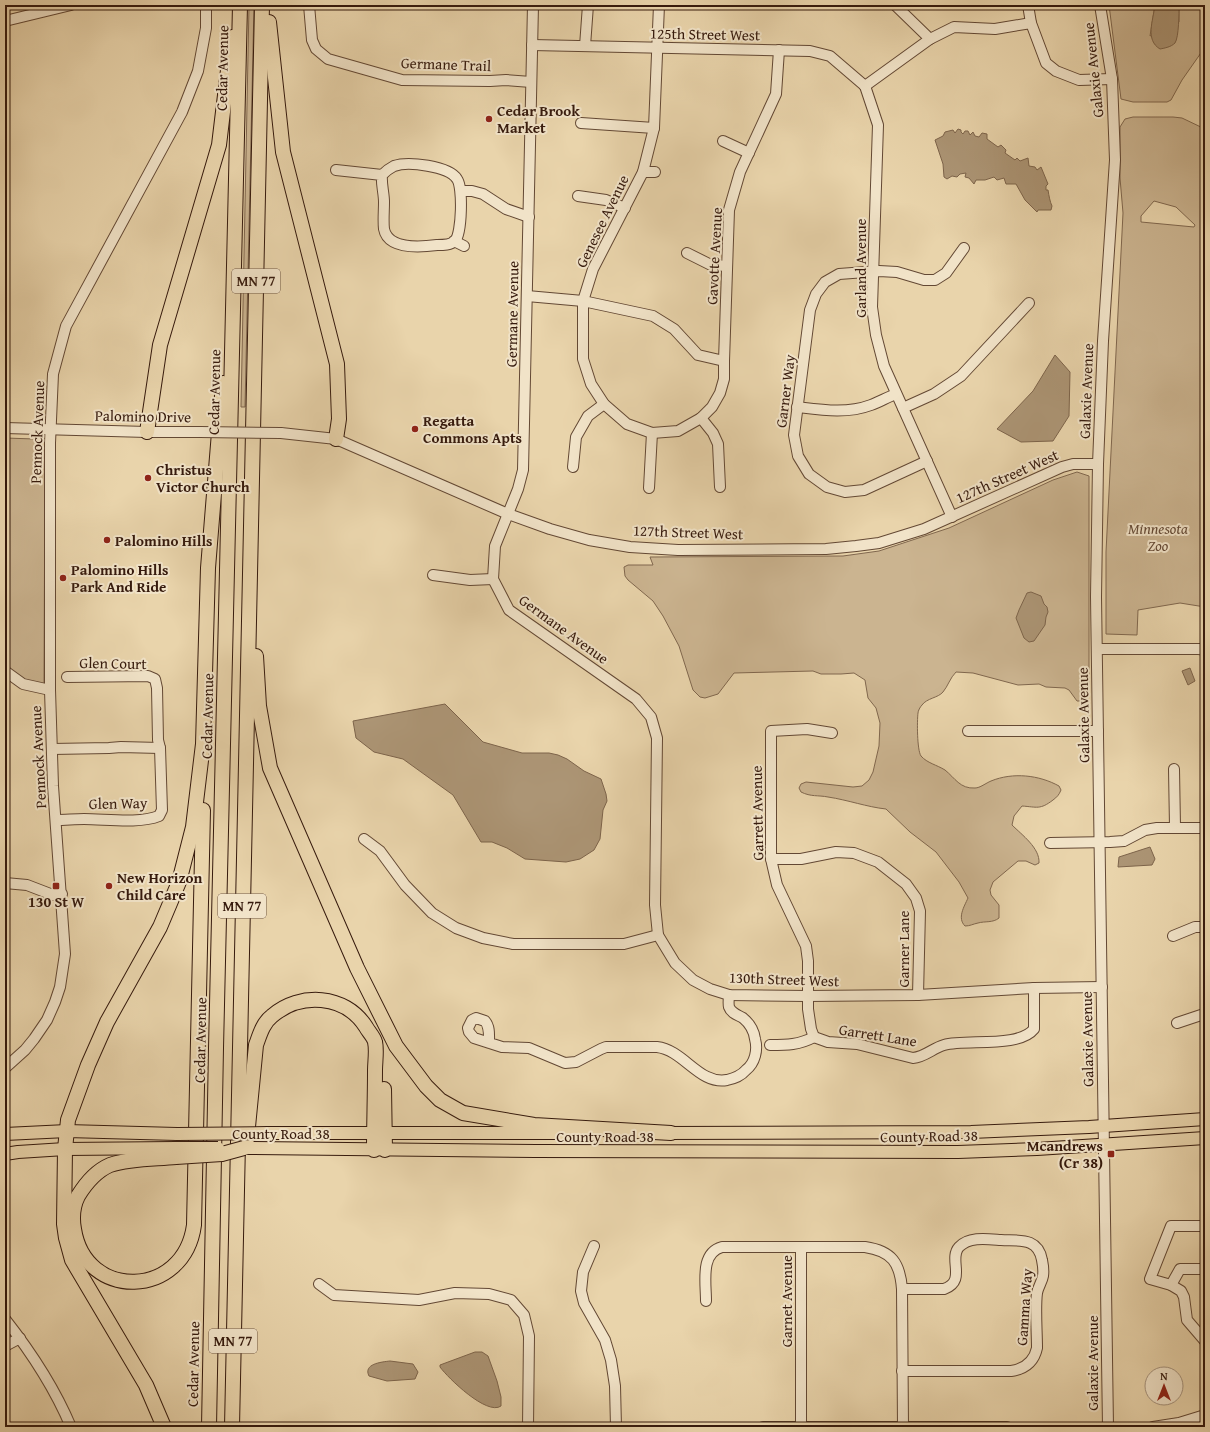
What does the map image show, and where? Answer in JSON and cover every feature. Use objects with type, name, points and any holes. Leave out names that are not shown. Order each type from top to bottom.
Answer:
[{"type":"highway","points":[[147,432],[160,345],[219,145],[236,5]]},
{"type":"highway","name":"Cedar Avenue","points":[[209,1427],[240,5]]},
{"type":"highway","name":"MN 77","points":[[232,1427],[262,5]]},
{"type":"highway","points":[[267,5],[283,152],[337,364],[339,419],[336,439]]},
{"type":"highway","points":[[233,313],[223,382],[208,568],[203,744],[204,762],[194,1217],[192,1237],[182,1258],[172,1268],[160,1276],[134,1282],[120,1281],[108,1277],[88,1261],[81,1251],[75,1236],[74,1212],[77,1199],[82,1189],[99,1171],[110,1165],[125,1161],[176,1153],[222,1154],[244,1148]]},
{"type":"highway","points":[[250,557],[259,706],[270,768],[357,968],[396,1046],[426,1086],[440,1100],[463,1113],[534,1125],[671,1133]]},
{"type":"highway","points":[[164,1427],[146,1384],[72,1260],[64,1224],[65,1149],[68,1120],[88,1066],[107,1022],[160,927],[179,882],[193,827],[203,744]]},
{"type":"highway","points":[[235,1254],[256,1045],[261,1030],[271,1016],[286,1006],[301,1001],[320,999],[336,1003],[353,1012],[362,1021],[375,1042],[379,1150]]},
{"type":"highway","points":[[377,1008],[384,1048],[379,1133]]},
{"type":"main road","name":"County Road 38","points":[[5,1134],[67,1131],[177,1134],[971,1132],[1104,1126],[1205,1119]]},
{"type":"main road","name":"County Road 38","points":[[244,1148],[544,1152],[958,1152],[1104,1145],[1205,1138]]},
{"type":"main road","points":[[5,1154],[65,1149],[176,1153]]},
{"type":"street","points":[[5,22],[71,5]]},
{"type":"street","name":"Pennock Avenue","points":[[5,1068],[17,1058],[34,1039],[51,1010],[58,992],[65,954],[56,820],[50,690],[50,430],[53,374],[66,326],[182,112],[198,71],[206,28],[206,5]]},
{"type":"street","name":"Germane Trail","points":[[309,5],[312,40],[320,53],[328,59],[402,80],[506,80],[531,82]]},
{"type":"street","name":"Germane Avenue","points":[[533,5],[523,470],[518,489],[494,546],[493,579],[509,610],[636,699],[651,717],[657,738],[655,905],[658,935]]},
{"type":"street","points":[[585,46],[588,5]]},
{"type":"street","name":"Genesee Avenue","points":[[652,433],[627,424],[604,404],[591,384],[583,359],[583,301],[593,269],[643,172],[654,128],[656,47],[659,5]]},
{"type":"street","points":[[896,5],[930,39]]},
{"type":"street","points":[[1028,5],[1031,23],[1046,63],[1056,71],[1079,80],[1112,79]]},
{"type":"street","name":"Galaxie Avenue","points":[[1100,5],[1112,79],[1115,160],[1103,341],[1098,464],[1096,586],[1108,1427]]},
{"type":"street","points":[[865,86],[930,39],[954,27],[995,29],[1031,23]]},
{"type":"street","name":"125th Street West","points":[[532,45],[810,51],[830,56],[865,86]]},
{"type":"street","name":"Gavotte Avenue","points":[[702,418],[712,407],[720,393],[724,379],[726,266],[729,210],[740,172],[776,94],[779,50]]},
{"type":"street","name":"Garland Avenue","points":[[865,86],[878,125],[872,307],[876,335],[884,366],[952,517]]},
{"type":"street","points":[[581,122],[654,128]]},
{"type":"street","points":[[723,141],[749,153]]},
{"type":"street","points":[[336,170],[382,175],[395,166],[409,164],[441,168],[454,174],[458,180],[461,190],[458,233],[454,241],[444,245],[426,247],[405,246],[394,243],[384,231],[382,175]]},
{"type":"street","points":[[643,172],[655,172]]},
{"type":"street","points":[[461,190],[483,194],[506,209],[529,216]]},
{"type":"street","points":[[578,196],[606,200],[625,208]]},
{"type":"street","points":[[454,241],[464,246]]},
{"type":"street","name":"Garner Way","points":[[927,461],[864,490],[845,492],[827,487],[809,474],[798,456],[794,436],[810,310],[816,294],[825,282],[839,274],[873,271],[897,272],[924,280],[935,280],[946,273],[964,248]]},
{"type":"street","points":[[687,253],[711,265],[726,266]]},
{"type":"street","points":[[527,296],[583,301],[653,316],[674,329],[698,355],[724,361]]},
{"type":"street","points":[[903,408],[934,394],[961,376],[1029,303]]},
{"type":"street","points":[[797,407],[831,411],[850,410],[870,405],[896,394]]},
{"type":"street","points":[[572,467],[576,437],[588,416],[604,404]]},
{"type":"street","points":[[649,488],[652,433],[678,431],[702,418],[713,433],[718,444],[720,487]]},
{"type":"street","name":"Palomino Drive","points":[[5,428],[147,432],[281,433]]},
{"type":"street","name":"127th Street West","points":[[281,433],[336,439],[508,514],[550,529],[589,540],[630,547],[678,550],[826,549],[879,543],[924,529],[1062,467],[1073,464],[1098,464]]},
{"type":"street","points":[[433,575],[470,580],[493,579]]},
{"type":"street","points":[[1097,649],[1205,650]]},
{"type":"street","points":[[5,671],[24,684],[50,690]]},
{"type":"street","name":"Glen Court","points":[[67,677],[148,676],[155,679],[156,682]]},
{"type":"street","name":"Glen Way","points":[[56,820],[122,820],[154,818],[159,816],[162,810],[156,682]]},
{"type":"street","name":"Garrett Avenue","points":[[814,1037],[811,1029],[807,996],[808,961],[806,946],[777,885],[771,859],[771,731],[806,729],[832,733]]},
{"type":"street","points":[[968,731],[1098,731]]},
{"type":"street","points":[[52,749],[121,747],[160,748]]},
{"type":"street","points":[[1174,769],[1175,827]]},
{"type":"street","points":[[1050,843],[1124,841],[1145,830],[1175,827],[1205,828]]},
{"type":"street","points":[[364,839],[380,851],[405,885],[432,913],[456,928],[483,938],[513,944],[624,944],[658,935]]},
{"type":"street","name":"Garner Lane","points":[[771,859],[801,859],[836,852],[854,853],[878,862],[906,884],[916,898],[920,911],[918,995]]},
{"type":"street","points":[[5,883],[27,885],[53,895],[62,894]]},
{"type":"street","points":[[1173,936],[1195,927],[1205,927]]},
{"type":"street","name":"130th Street West","points":[[658,935],[675,963],[693,980],[710,989],[729,995],[918,995],[1034,988],[1102,987]]},
{"type":"street","name":"Garrett Lane","points":[[814,1037],[828,1042],[857,1044],[913,1058],[921,1057],[943,1045],[959,1042],[1009,1040],[1023,1037],[1032,1032],[1034,1029],[1034,988]]},
{"type":"street","points":[[490,1043],[502,1047],[529,1048],[565,1063],[576,1062],[606,1047],[664,1048],[707,1078],[724,1080],[734,1078],[749,1068],[753,1061],[756,1047],[754,1035],[748,1023],[732,1012],[729,1008],[729,995]]},
{"type":"street","points":[[1177,1023],[1205,1015]]},
{"type":"street","points":[[770,1045],[794,1044],[804,1042],[814,1037]]},
{"type":"street","points":[[1205,1226],[1172,1226],[1150,1279],[1171,1285],[1181,1290],[1184,1297],[1186,1320],[1205,1341]]},
{"type":"street","name":"Gamma Way","points":[[902,1289],[944,1289],[949,1287],[955,1281],[956,1253],[958,1249],[966,1242],[972,1240],[983,1239],[1025,1241],[1034,1245],[1041,1254],[1043,1275],[1037,1291],[1037,1348],[1036,1353],[1030,1363],[1024,1367],[1011,1371],[902,1370]]},
{"type":"street","points":[[594,1246],[583,1272],[581,1292],[584,1303],[605,1340],[611,1360],[615,1386],[616,1427]]},
{"type":"street","points":[[706,1301],[707,1260],[714,1249],[722,1247],[801,1248]]},
{"type":"street","name":"Garnet Avenue","points":[[801,1427],[801,1248],[865,1247],[887,1254],[898,1265],[902,1289],[903,1427]]},
{"type":"street","points":[[1171,1285],[1180,1269],[1205,1269]]},
{"type":"street","points":[[318,1284],[334,1295],[419,1300],[455,1293],[490,1294],[511,1300],[524,1315],[529,1336],[528,1427]]},
{"type":"street","points":[[5,1319],[20,1338],[61,1404],[71,1427]]},
{"type":"street","points":[[5,1346],[20,1338]]},
{"type":"street","points":[[1153,1427],[1178,1423],[1205,1415]]},
{"type":"street","points":[[763,1427],[1007,1427]]},
{"type":"green space","points":[[249,5],[254,5],[245,407],[241,407]]},
{"type":"green space","points":[[1109,5],[1155,5],[1150,36],[1179,22],[1179,5],[1205,5],[1205,39],[1203,50],[1182,80],[1171,100],[1167,102],[1133,102],[1121,99]]},
{"type":"green space","name":"Minnesota Zoo","points":[[1133,117],[1182,118],[1205,129],[1205,607],[1180,603],[1138,610],[1137,635],[1106,634],[1106,552],[1123,213],[1120,178],[1120,127],[1125,119]],"holes":[[[1154,201],[1176,207],[1195,225],[1194,227],[1141,222],[1141,216]]]},
{"type":"green space","points":[[5,438],[35,439],[45,449],[44,684],[26,680],[5,666]]},
{"type":"green space","points":[[1077,472],[1089,476],[1089,684],[1082,684],[1082,701],[1077,701],[1069,690],[1065,688],[1046,687],[1039,684],[1018,685],[973,673],[956,672],[943,692],[924,703],[918,712],[917,729],[921,756],[945,770],[965,787],[977,788],[991,781],[1008,776],[1026,776],[1051,782],[1059,786],[1061,790],[1057,797],[1049,803],[1041,807],[1022,806],[1014,816],[1012,825],[1034,847],[1039,857],[1039,863],[1035,865],[1026,861],[1018,861],[993,882],[990,890],[991,895],[999,905],[999,918],[997,920],[965,926],[961,916],[968,898],[959,882],[936,852],[910,832],[886,809],[824,796],[808,795],[801,792],[799,788],[801,784],[806,782],[853,787],[862,786],[869,780],[873,772],[879,746],[880,723],[876,708],[868,698],[865,680],[854,673],[821,674],[813,671],[734,673],[718,694],[705,698],[700,697],[693,690],[679,646],[663,616],[653,601],[628,580],[625,576],[624,567],[628,565],[653,565],[650,557],[843,556],[879,551],[949,528],[1053,480]]},
{"type":"shaded area","points":[[1155,5],[1179,5],[1177,36],[1175,43],[1160,49],[1155,45],[1151,35]]},
{"type":"shaded area","points":[[958,129],[961,130],[963,134],[965,131],[968,131],[970,135],[973,132],[975,136],[979,137],[982,133],[987,134],[987,139],[998,147],[1001,145],[1006,150],[1005,153],[1015,160],[1017,158],[1020,161],[1028,158],[1029,166],[1035,167],[1037,170],[1041,167],[1048,184],[1046,186],[1046,190],[1048,190],[1052,206],[1051,210],[1038,210],[1037,212],[1025,200],[1016,184],[1006,184],[1004,178],[997,180],[994,177],[985,180],[976,180],[974,184],[969,178],[965,177],[966,173],[960,174],[957,177],[952,176],[947,179],[944,177],[943,164],[935,140],[943,136],[945,132],[953,130],[955,133]]},
{"type":"shaded area","points":[[1055,355],[1070,372],[1069,416],[1053,441],[1021,442],[997,429],[1033,391]]},
{"type":"shaded area","points":[[1031,592],[1041,596],[1048,612],[1045,625],[1034,641],[1029,642],[1024,638],[1016,618],[1027,593]]},
{"type":"shaded area","points":[[1190,668],[1195,681],[1188,685],[1182,671]]},
{"type":"shaded area","points":[[445,704],[483,742],[522,753],[549,753],[558,755],[567,759],[584,771],[601,779],[607,801],[603,810],[600,839],[594,850],[580,859],[566,862],[525,859],[507,848],[492,842],[481,842],[453,795],[403,759],[374,752],[356,738],[353,721]]},
{"type":"shaded area","points":[[1150,847],[1155,859],[1152,865],[1118,867],[1119,857]]},
{"type":"shaded area","points":[[475,1352],[482,1352],[488,1356],[497,1381],[501,1397],[501,1406],[495,1408],[478,1401],[459,1387],[440,1367],[440,1365]]},
{"type":"shaded area","points":[[390,1361],[413,1364],[418,1372],[415,1379],[387,1381],[369,1376],[368,1369],[371,1366]]},
{"type":"place","name":"Cedar Brook Market","points":[[489,119]]},
{"type":"place","name":"Regatta Commons Apts","points":[[415,429]]},
{"type":"place","name":"Christus Victor Church","points":[[148,478]]},
{"type":"place","name":"Palomino Hills","points":[[107,540]]},
{"type":"place","name":"Palomino Hills Park And Ride","points":[[63,578]]},
{"type":"place","name":"130 St W","points":[[56,886]]},
{"type":"place","name":"New Horizon Child Care","points":[[109,886]]},
{"type":"place","name":"Mcandrews (Cr 38)","points":[[1111,1154]]}]
